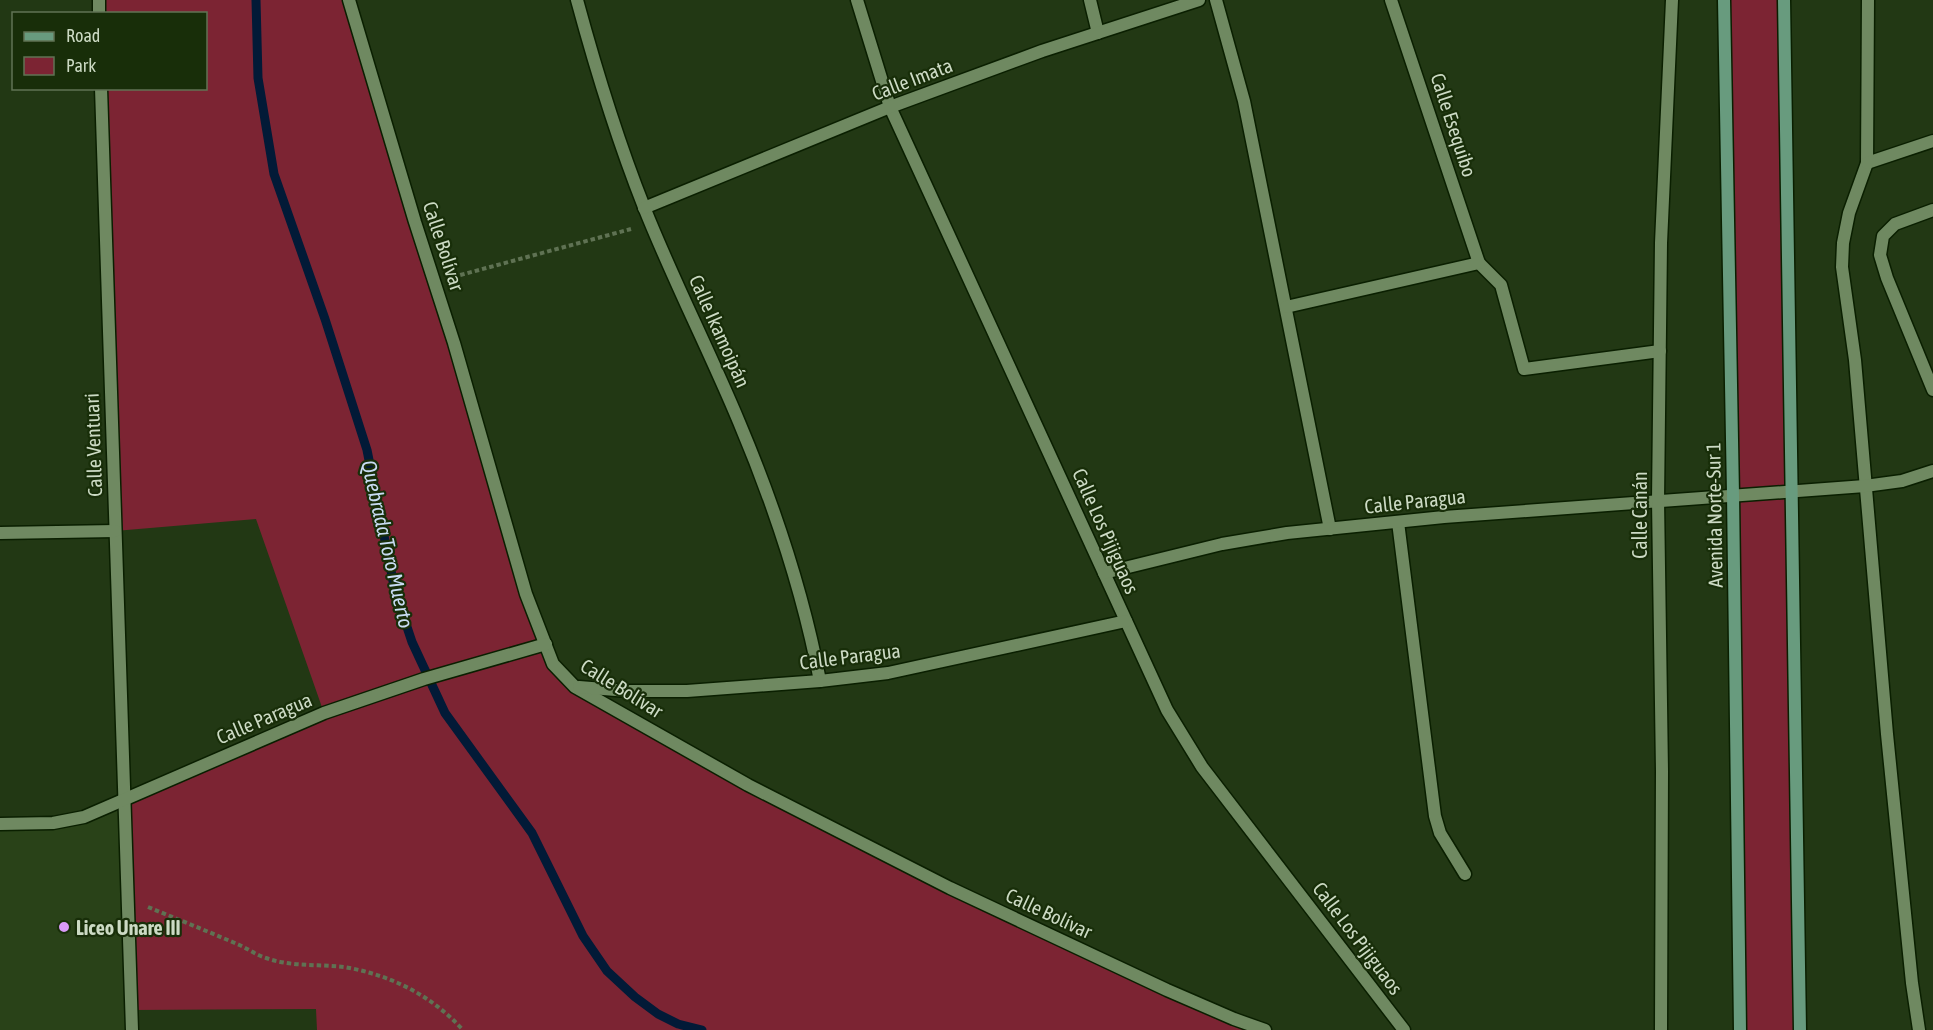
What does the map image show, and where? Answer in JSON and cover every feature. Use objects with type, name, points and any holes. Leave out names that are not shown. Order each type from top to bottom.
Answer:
[{"type":"main road","name":"Avenida Norte-Sur 1","points":[[1724,0],[1740,1030]]},
{"type":"main road","points":[[1784,0],[1800,1030]]},
{"type":"street","name":"Calle Bolívar","points":[[349,0],[457,354],[526,594],[553,664],[575,687],[748,785],[950,888],[1167,990],[1265,1030]]},
{"type":"street","name":"Calle Ikamoipán","points":[[577,0],[614,125],[644,208],[740,423],[774,513],[805,616],[820,681]]},
{"type":"street","name":"Calle Los Pijiguaos","points":[[857,0],[890,107],[1167,710],[1202,767],[1404,1030]]},
{"type":"street","points":[[1090,0],[1098,33]]},
{"type":"street","name":"Calle Imata","points":[[644,208],[890,107],[1042,51],[1199,0]]},
{"type":"street","points":[[1216,0],[1244,101],[1330,529]]},
{"type":"street","name":"Calle Esequibo","points":[[1391,0],[1479,263]]},
{"type":"street","name":"Calle Canán","points":[[1661,1030],[1662,771],[1658,500],[1661,243],[1672,0]]},
{"type":"street","points":[[1868,0],[1867,163],[1849,213],[1843,243],[1842,267],[1855,360],[1904,900],[1919,1030]]},
{"type":"street","name":"Calle Ventuari","points":[[101,90],[132,1030]]},
{"type":"street","points":[[1867,163],[1933,141]]},
{"type":"street","points":[[1933,210],[1895,224],[1882,236],[1880,255],[1887,278],[1933,390]]},
{"type":"street","points":[[1286,308],[1479,263],[1501,285],[1524,369],[1660,351]]},
{"type":"street","name":"Calle Paragua","points":[[1104,573],[1222,544],[1287,533],[1658,500],[1865,486],[1902,481],[1933,471]]},
{"type":"street","points":[[1398,522],[1435,816],[1440,833],[1465,874]]},
{"type":"street","points":[[0,533],[115,531]]},
{"type":"street","name":"Calle Paragua","points":[[575,687],[628,691],[687,691],[820,681],[888,673],[1126,621]]},
{"type":"street","name":"Calle Paragua","points":[[0,824],[53,823],[84,817],[324,713],[456,669],[546,644]]},
{"type":"path","points":[[435,282],[651,224]]},
{"type":"path","points":[[128,899],[266,959],[344,968],[387,977],[415,990],[447,1011],[464,1030]]},
{"type":"shaded area","name":"Liceo Unare III","points":[[124,800],[131,1030],[0,1030],[0,824],[53,823]]},
{"type":"green space","points":[[99,0],[349,0],[553,664],[575,687],[950,888],[1265,1030],[317,1030],[316,1009],[131,1010],[124,800],[324,713],[256,519],[115,531],[101,90],[207,90],[207,12],[99,12]]},
{"type":"green space","points":[[1724,0],[1784,0],[1800,1030],[1740,1030]]},
{"type":"waterway","name":"Quebrada Toro Muerto","points":[[256,0],[258,78],[274,174],[325,319],[367,450],[395,591],[412,642],[445,713],[532,833],[583,936],[607,971],[635,997],[658,1014],[678,1024],[702,1030]]},
{"type":"place","name":"Liceo Unare III","points":[[64,927]]}]
